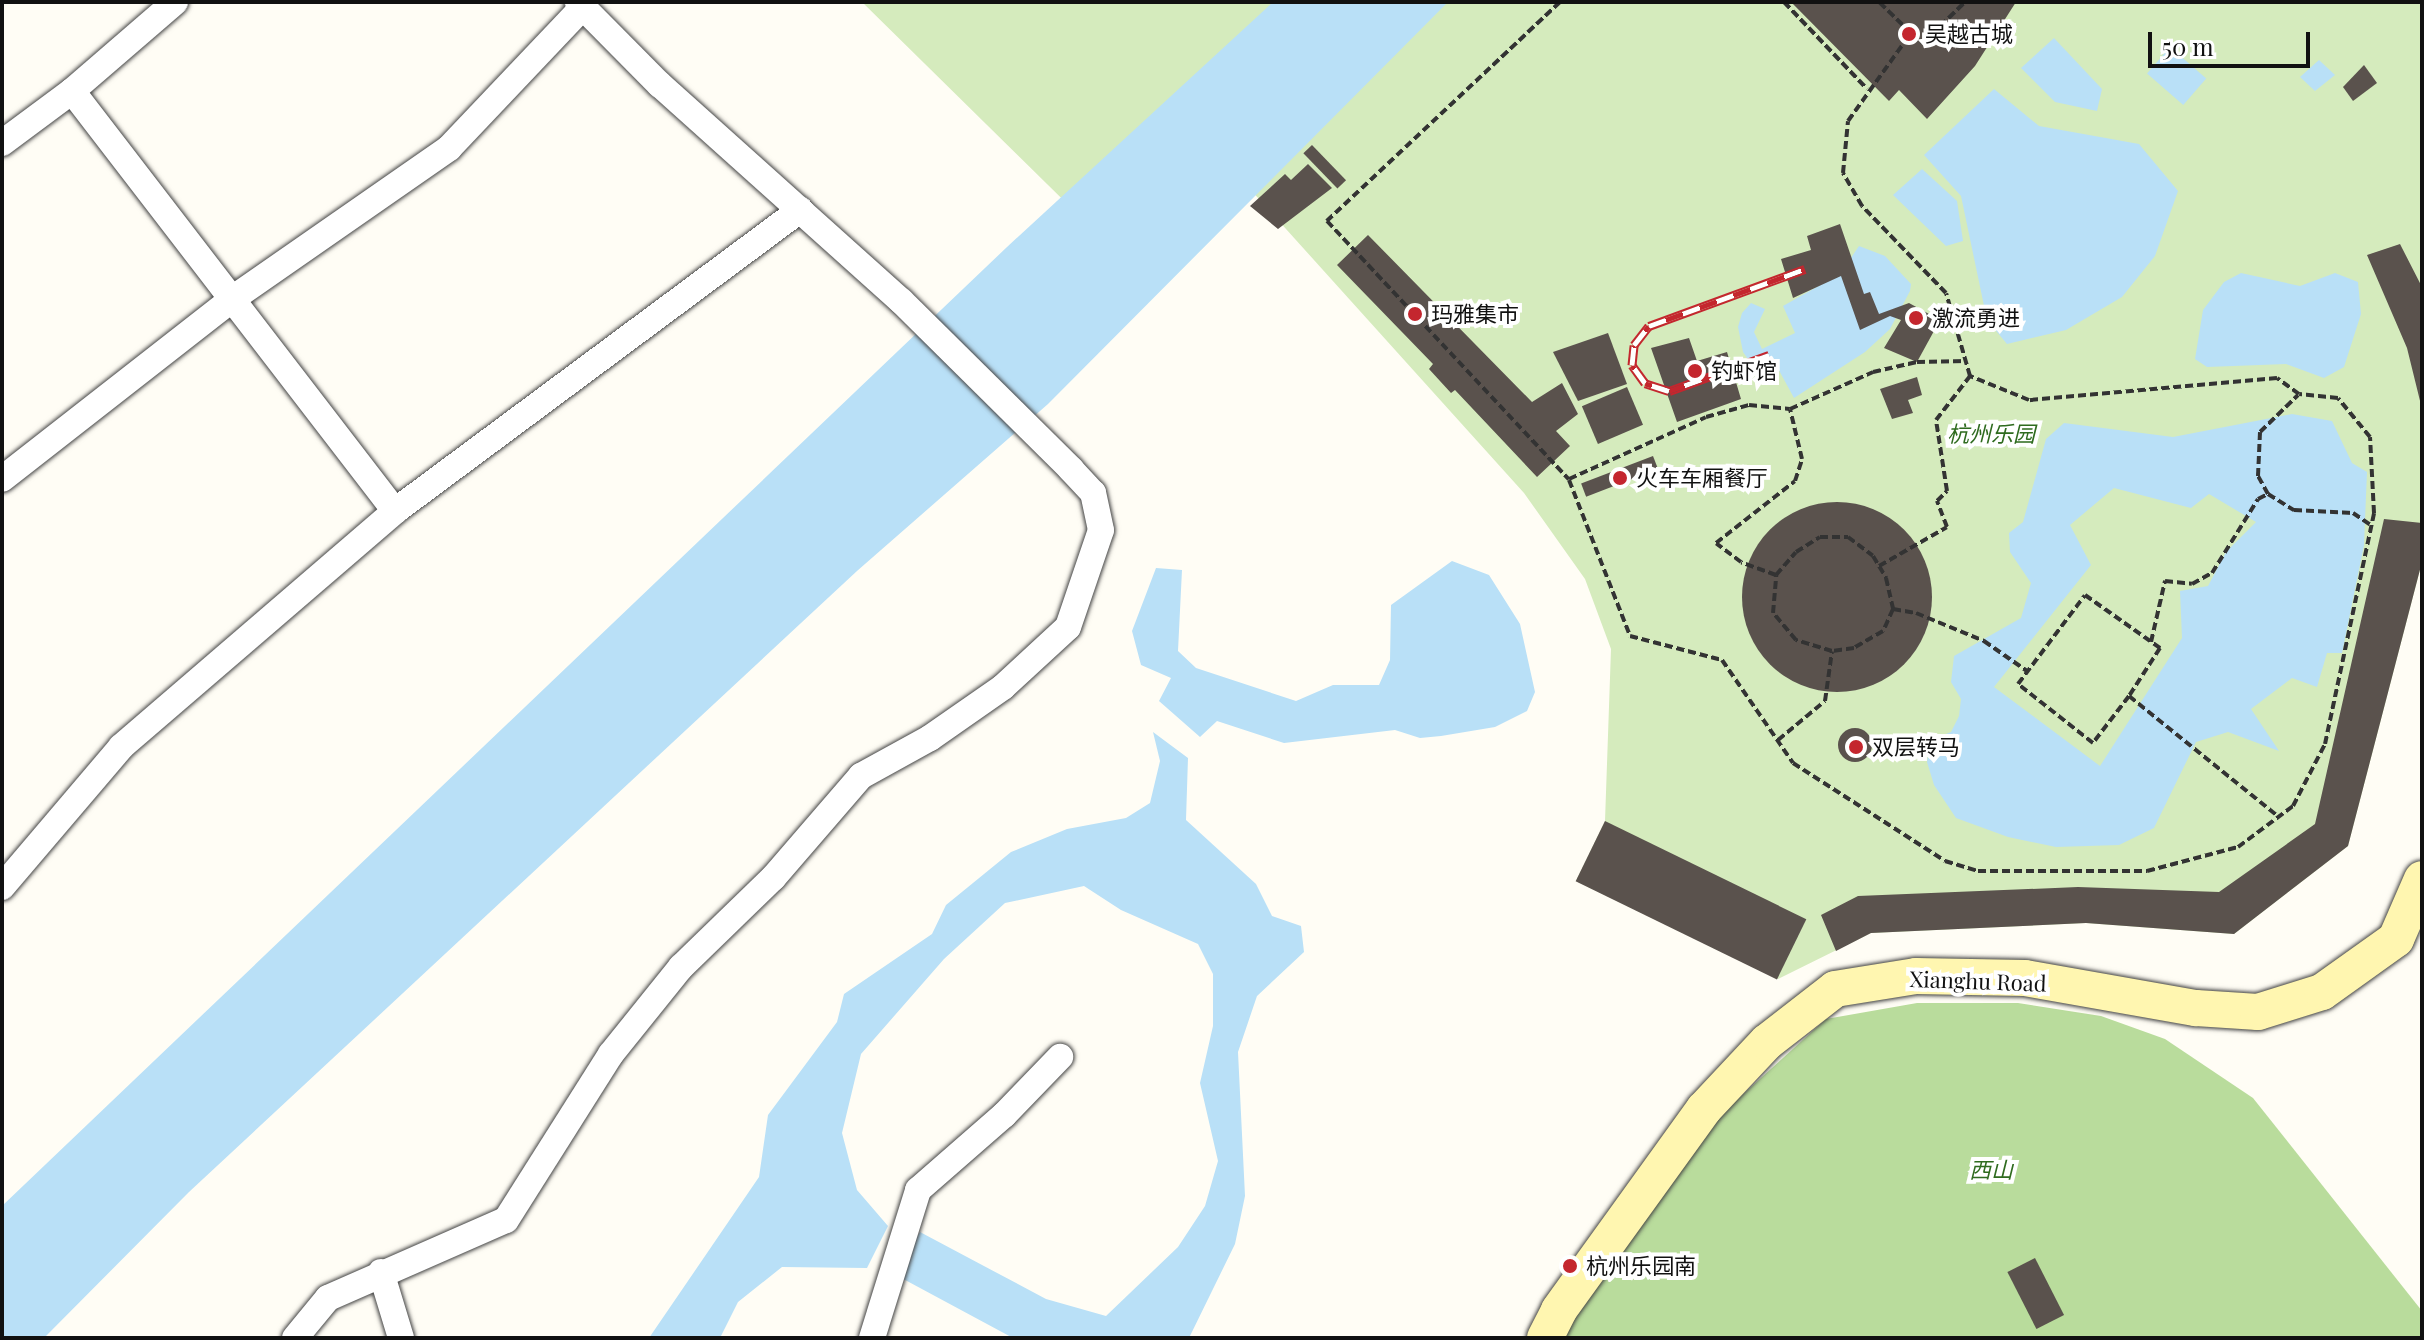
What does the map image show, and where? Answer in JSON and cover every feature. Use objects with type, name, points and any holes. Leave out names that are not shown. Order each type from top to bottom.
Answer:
[{"type":"main road","name":"Xianghu Road","points":[[1545,1338],[1559,1310],[1704,1109],[1767,1042],[1835,989],[1916,976],[2025,978],[2196,1008],[2258,1012],[2322,992],[2396,939],[2422,879]]},
{"type":"street","points":[[2,143],[72,91],[175,2]]},
{"type":"street","points":[[2,479],[235,297],[449,148],[580,5],[660,85],[910,310],[1093,493],[1101,530],[1068,627],[1003,687],[930,738],[861,776],[773,878],[681,967],[611,1054],[506,1220],[381,1272],[328,1298],[295,1338]]},
{"type":"street","points":[[72,91],[235,297],[395,511]]},
{"type":"street","points":[[2,887],[121,747],[395,511],[800,210]]},
{"type":"street","points":[[872,1338],[918,1190],[1004,1115],[1060,1057]]},
{"type":"street","points":[[381,1272],[401,1338]]},
{"type":"path","points":[[1560,2],[1327,221],[1569,480],[1630,636],[1722,660],[1793,763],[1945,861],[1978,871],[2147,871],[2238,847],[2293,806],[2325,744],[2371,525],[2370,437],[2338,398],[2299,394],[2277,378],[2029,400],[1970,376]]},
{"type":"path","points":[[1784,2],[1867,89]]},
{"type":"path","points":[[1879,2],[1923,43],[1965,2]]},
{"type":"path","points":[[1879,566],[1947,527],[1937,501],[1947,491],[1936,420],[1970,376],[1946,293],[1862,206],[1843,173],[1848,121],[1867,89],[1911,33]]},
{"type":"path","points":[[1569,480],[1706,417],[1749,405],[1790,409],[1873,372],[1917,362],[1967,361]]},
{"type":"path","points":[[2299,394],[2260,432],[2258,476],[2268,494],[2294,510],[2353,513],[2371,525]]},
{"type":"path","points":[[1776,575],[1741,562],[1716,543],[1795,481],[1802,459],[1790,409]]},
{"type":"path","points":[[2151,642],[2165,581],[2192,584],[2212,573],[2258,499],[2268,494]]},
{"type":"path","points":[[1820,537],[1848,537],[1879,566],[1893,609],[1883,631],[1854,648],[1832,651],[1796,640],[1773,613],[1776,575],[1796,552],[1820,537]]},
{"type":"path","points":[[2085,595],[2151,642],[2160,648],[2093,743],[2018,684],[2085,595]]},
{"type":"path","points":[[1893,609],[1916,613],[1984,641],[2027,671]]},
{"type":"path","points":[[1778,740],[1825,701],[1832,651]]},
{"type":"path","points":[[2129,696],[2279,817]]},
{"type":"green space","name":"杭州乐园","points":[[862,2],[2422,2],[2422,562],[2348,846],[2234,934],[2086,923],[1871,933],[1778,979],[1576,881],[1605,821],[1611,649],[1585,579],[1524,493],[1213,148],[1109,245]]},
{"type":"green space","name":"西山","points":[[1917,1003],[2018,1003],[2101,1016],[2165,1039],[2253,1098],[2422,1311],[2422,1338],[1561,1338],[1720,1115],[1826,1019]]},
{"type":"water","points":[[1273,2],[1448,2],[1048,404],[857,571],[189,1192],[44,1338],[2,1338],[2,1206],[1007,247]]},
{"type":"water","points":[[2054,38],[2102,89],[2097,111],[2055,102],[2021,68]]},
{"type":"water","points":[[2170,47],[2206,78],[2183,105],[2147,73]]},
{"type":"water","points":[[2319,60],[2335,75],[2315,91],[2300,77]]},
{"type":"water","points":[[1994,89],[2039,126],[2139,144],[2178,191],[2155,256],[2122,297],[2066,330],[2007,344],[1987,320],[1961,196],[1924,155]]},
{"type":"water","points":[[1922,169],[1957,201],[1963,241],[1946,246],[1893,195]]},
{"type":"water","points":[[1859,246],[1885,256],[1911,284],[1910,291],[1890,329],[1865,352],[1794,398],[1774,361],[1750,362],[1743,352],[1738,327],[1742,313],[1751,303],[1765,309],[1754,332],[1762,349],[1795,333],[1783,306],[1840,274]]},
{"type":"water","points":[[2241,273],[2300,286],[2335,273],[2358,282],[2361,314],[2344,367],[2324,378],[2286,364],[2207,367],[2195,359],[2203,310],[2224,282]]},
{"type":"water","points":[[2292,414],[2332,421],[2352,463],[2367,472],[2364,545],[2342,653],[2327,653],[2317,687],[2292,678],[2251,709],[2279,751],[2228,732],[2196,742],[2154,828],[2119,845],[2056,847],[2008,837],[1956,818],[1934,785],[1927,762],[1931,740],[1951,732],[1959,716],[1961,699],[1951,682],[1954,656],[2021,618],[2031,583],[2010,552],[2009,533],[2023,522],[2046,439],[2064,423],[2173,437]],"holes":[[[2114,488],[2191,508],[2209,494],[2256,522],[2226,552],[2208,586],[2180,591],[2182,638],[2100,766],[1994,687],[2091,565],[2070,525]]]},
{"type":"water","points":[[1452,561],[1489,575],[1520,624],[1535,692],[1527,711],[1495,727],[1420,738],[1395,730],[1284,743],[1217,721],[1200,737],[1159,701],[1171,678],[1141,665],[1132,631],[1156,568],[1182,570],[1178,651],[1196,668],[1296,701],[1333,685],[1379,685],[1390,660],[1391,605]]},
{"type":"water","points":[[1153,732],[1188,758],[1186,820],[1256,884],[1272,916],[1301,926],[1304,952],[1257,996],[1238,1052],[1245,1196],[1235,1244],[1189,1338],[1013,1338],[894,1274],[920,1232],[1046,1299],[1106,1316],[1178,1247],[1205,1206],[1218,1161],[1200,1083],[1213,1026],[1213,974],[1198,944],[1121,910],[1084,886],[1005,903],[944,959],[861,1054],[842,1133],[857,1190],[888,1226],[867,1268],[782,1267],[738,1302],[720,1338],[649,1338],[759,1177],[768,1115],[837,1022],[844,994],[932,934],[946,905],[1011,852],[1067,829],[1126,818],[1150,803],[1160,761]]},
{"type":"building","name":"吴越古城","points":[[1791,2],[2016,2],[1975,66],[1927,119],[1899,90],[1889,101]]},
{"type":"building","points":[[2364,65],[2377,83],[2353,101],[2343,87]]},
{"type":"building","points":[[1312,145],[1346,180],[1337,189],[1303,153]]},
{"type":"building","points":[[1308,164],[1332,188],[1278,229],[1250,206],[1285,174],[1291,180]]},
{"type":"building","points":[[1840,224],[1864,294],[1870,292],[1879,314],[1909,303],[1940,320],[1917,362],[1884,348],[1901,320],[1890,316],[1860,330],[1841,276],[1793,298],[1781,259],[1811,250],[1807,236]]},
{"type":"building","name":"玛雅集市","points":[[1368,235],[1532,402],[1562,383],[1578,414],[1556,431],[1570,446],[1537,477],[1455,390],[1451,393],[1429,369],[1433,364],[1337,265]]},
{"type":"building","points":[[2400,244],[2422,287],[2422,409],[2407,348],[2367,255]]},
{"type":"building","points":[[1608,333],[1627,384],[1578,401],[1553,352]]},
{"type":"building","name":"钓虾馆","points":[[1689,338],[1697,361],[1727,352],[1741,399],[1677,422],[1651,348]]},
{"type":"building","points":[[1917,377],[1922,395],[1908,400],[1913,413],[1892,419],[1880,389]]},
{"type":"building","points":[[1627,387],[1643,425],[1598,444],[1582,406]]},
{"type":"building","name":"火车车厢餐厅","points":[[1653,456],[1658,469],[1586,497],[1581,484]]},
{"type":"building","points":[[1837,502],[1873,509],[1904,530],[1925,561],[1932,597],[1925,633],[1904,664],[1873,685],[1837,692],[1801,685],[1770,664],[1749,633],[1742,597],[1749,561],[1770,530],[1801,509]]},
{"type":"building","points":[[2384,519],[2422,523],[2422,562],[2348,846],[2234,934],[2086,923],[1871,933],[1836,951],[1821,915],[1858,896],[2078,887],[2219,892],[2315,824]]},
{"type":"building","name":"双层转马","points":[[1855,728],[1867,733],[1872,745],[1867,757],[1855,762],[1843,757],[1838,745],[1843,733]]},
{"type":"building","points":[[1605,821],[1806,919],[1777,979],[1576,881]]},
{"type":"building","points":[[2035,1258],[2064,1315],[2036,1329],[2007,1272]]},
{"type":"railway","points":[[1769,355],[1669,391],[1645,383],[1632,365],[1634,345],[1649,326],[1805,269]]},
{"type":"place","name":"吴越古城","points":[[1909,34]]},
{"type":"place","name":"玛雅集市","points":[[1415,314]]},
{"type":"place","name":"激流勇进","points":[[1916,318]]},
{"type":"place","name":"钓虾馆","points":[[1695,371]]},
{"type":"place","name":"火车车厢餐厅","points":[[1620,478]]},
{"type":"place","name":"双层转马","points":[[1856,747]]},
{"type":"place","name":"杭州乐园南","points":[[1570,1266]]}]
